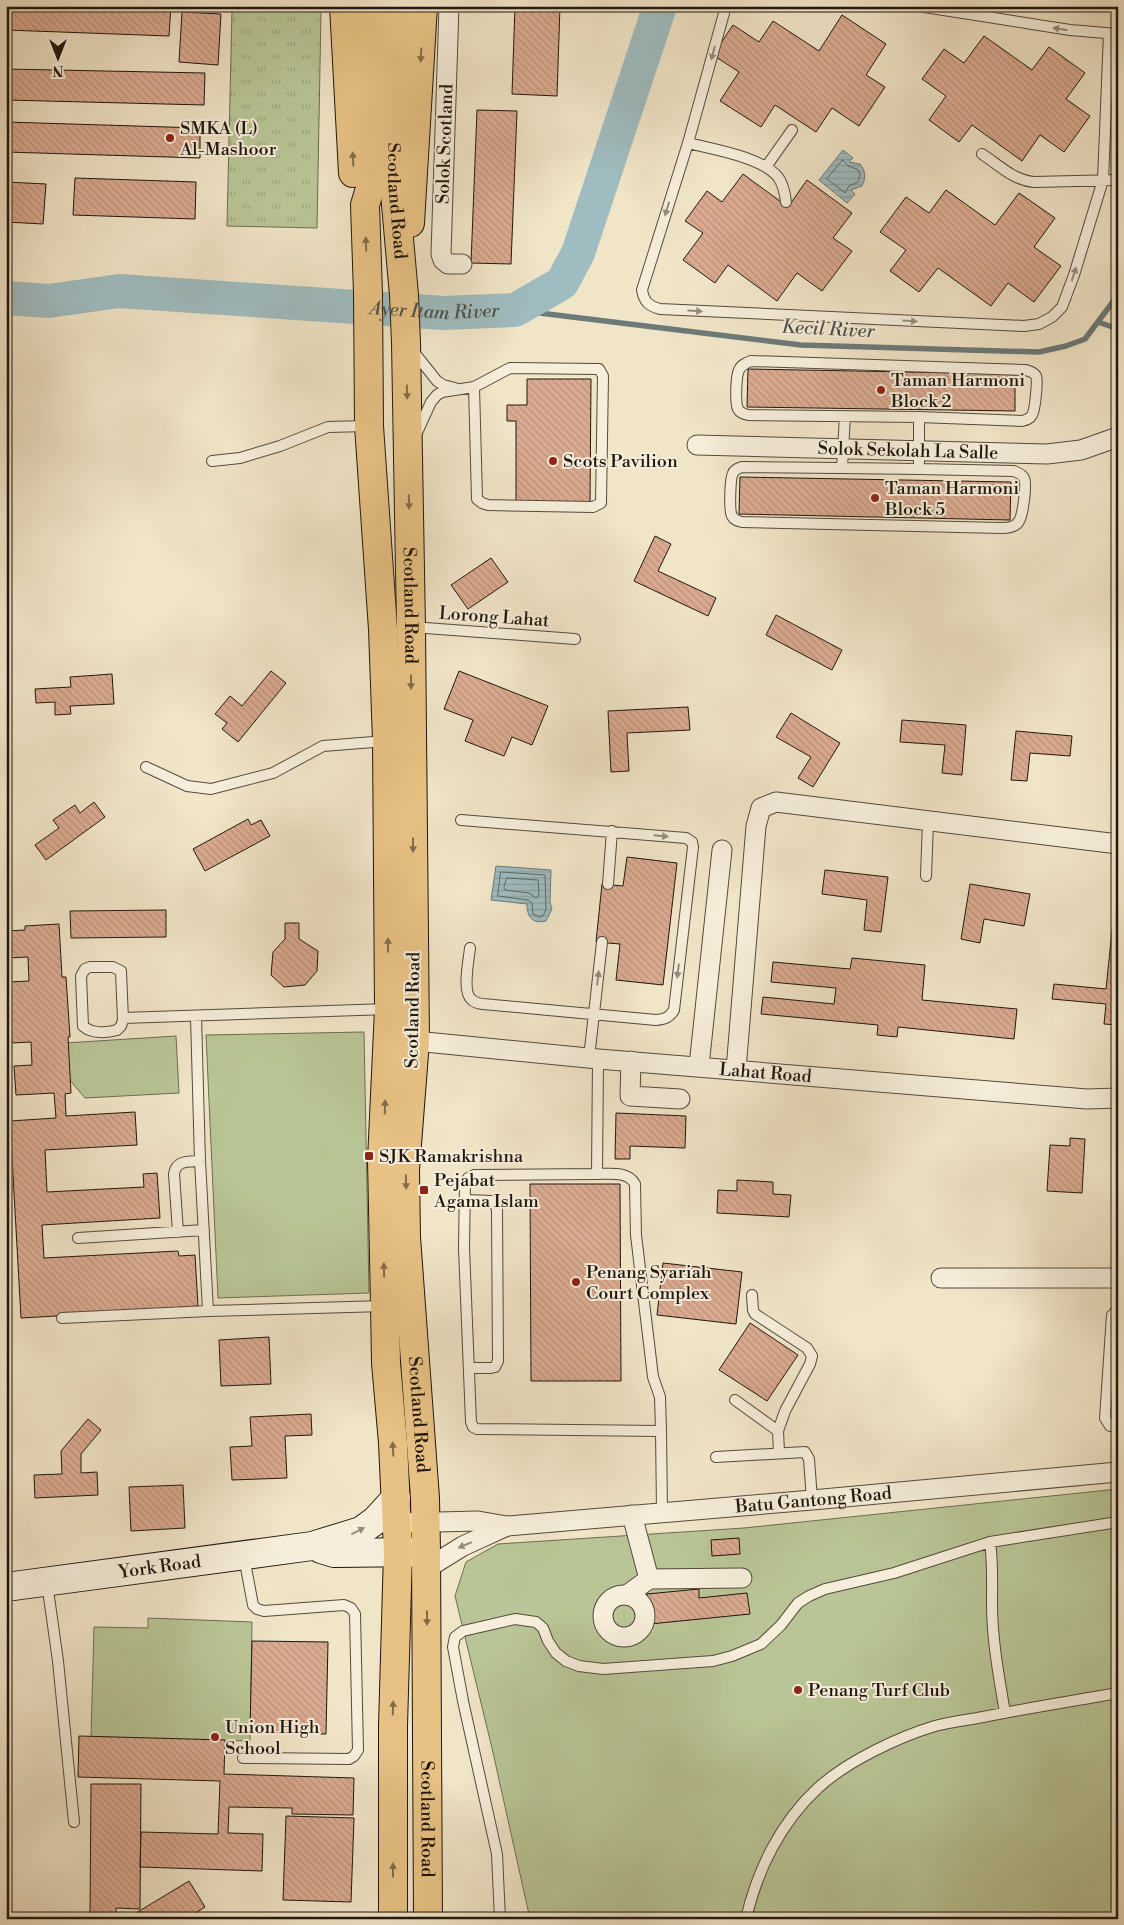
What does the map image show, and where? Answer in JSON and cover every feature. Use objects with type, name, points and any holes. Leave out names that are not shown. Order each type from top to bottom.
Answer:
[{"type":"main road","points":[[344,6],[354,186],[364,205]]},
{"type":"main road","points":[[372,6],[382,101]]},
{"type":"main road","points":[[382,101],[397,6]]},
{"type":"main road","points":[[404,294],[414,182],[423,6]]},
{"type":"main road","name":"Scotland Road","points":[[382,101],[371,185],[364,205],[368,293],[369,426],[383,629],[387,741],[389,1009],[382,1160],[386,1363],[398,1552],[393,1726],[393,1919]]},
{"type":"main road","name":"Scotland Road","points":[[382,101],[394,182],[406,339],[415,1041],[406,1170],[406,1237],[427,1522],[428,1919]]},
{"type":"street","name":"Solok Scotland","points":[[449,6],[441,254],[443,260],[448,264],[462,264]]},
{"type":"street","name":"Solok Sekolah La Salle","points":[[697,445],[843,458],[919,460],[1047,454],[1081,450],[1118,437]]},
{"type":"street","points":[[736,1070],[756,826],[761,808],[776,802],[1118,844]]},
{"type":"street","points":[[699,1066],[722,850]]},
{"type":"street","name":"Lahat Road","points":[[415,1041],[594,1058],[1087,1099],[1118,1098]]},
{"type":"street","points":[[631,1061],[630,1096],[680,1099]]},
{"type":"street","points":[[941,1278],[1118,1278]]},
{"type":"street","name":"Batu Gantong Road","points":[[396,1510],[427,1522],[478,1521],[507,1526],[1118,1472]]},
{"type":"street","name":"York Road","points":[[6,1587],[312,1546],[361,1530],[396,1510]]},
{"type":"street","points":[[632,1515],[648,1579]]},
{"type":"street","name":"Batu Gantong Road","points":[[426,1560],[507,1526]]},
{"type":"street","name":"York Road","points":[[312,1546],[334,1553],[398,1552],[426,1560]]},
{"type":"street","points":[[627,1595],[648,1579],[742,1578]]},
{"type":"lane","points":[[726,6],[688,142],[642,290],[643,298],[648,305],[660,309],[1024,326],[1039,324],[1052,317],[1062,306],[1074,275],[1102,180],[1113,34],[1070,30],[918,6]]},
{"type":"lane","points":[[766,167],[792,130]]},
{"type":"lane","points":[[688,142],[747,159],[766,167],[778,177],[784,190],[786,202]]},
{"type":"lane","points":[[982,154],[1023,181],[1118,180]]},
{"type":"lane","points":[[406,339],[436,381],[443,385],[458,388]]},
{"type":"lane","points":[[751,361],[1026,370],[1032,371],[1036,376],[1033,411],[1032,416],[1028,420],[920,417],[742,414],[736,404],[737,377],[739,369],[751,361]]},
{"type":"lane","points":[[408,454],[432,402],[436,395],[442,392],[474,387],[510,368],[599,369],[603,376],[601,503],[593,507],[482,504],[476,492],[474,387]]},
{"type":"lane","points":[[845,416],[843,458],[737,468],[731,478],[732,516],[742,522],[1002,528],[1010,528],[1020,520],[1026,485],[1025,478],[1021,473],[919,460],[920,417]]},
{"type":"lane","points":[[212,461],[240,458],[280,446],[328,427],[369,426]]},
{"type":"lane","name":"Lorong Lahat","points":[[411,627],[575,639]]},
{"type":"lane","points":[[146,767],[187,786],[211,789],[274,773],[323,746],[387,741]]},
{"type":"lane","points":[[461,820],[686,838],[692,842],[693,847],[674,1010],[665,1019],[656,1020],[475,1002],[470,999],[466,989],[470,948]]},
{"type":"lane","points":[[926,876],[928,821]]},
{"type":"lane","points":[[608,884],[612,831]]},
{"type":"lane","points":[[597,1174],[594,1014],[602,942]]},
{"type":"lane","points":[[113,967],[121,971],[123,1018],[122,1026],[112,1032],[88,1031],[83,1026],[81,976],[85,968],[113,967]]},
{"type":"lane","points":[[123,1018],[389,1009]]},
{"type":"lane","points":[[196,1016],[200,1161],[208,1311]]},
{"type":"lane","points":[[178,1232],[175,1168],[184,1162],[200,1161]]},
{"type":"lane","points":[[661,1431],[478,1429],[473,1427],[471,1422],[464,1200],[465,1183],[468,1178],[474,1175],[597,1174],[628,1176],[636,1184],[636,1235],[653,1377],[660,1397],[661,1431],[662,1512]]},
{"type":"lane","points":[[464,1200],[488,1199],[497,1208],[498,1362],[492,1368],[469,1368]]},
{"type":"lane","points":[[78,1238],[204,1230]]},
{"type":"lane","points":[[752,1295],[755,1314],[808,1348],[812,1356],[810,1364],[785,1410],[778,1431],[779,1452]]},
{"type":"lane","points":[[62,1318],[208,1311],[384,1306]]},
{"type":"lane","points":[[1118,1310],[1112,1315],[1105,1418],[1110,1426],[1118,1426]]},
{"type":"lane","points":[[735,1400],[778,1431]]},
{"type":"lane","points":[[716,1457],[800,1451],[808,1455],[812,1500]]},
{"type":"lane","points":[[500,1919],[498,1854],[463,1702],[453,1647],[453,1642],[458,1633],[515,1619],[526,1619],[536,1622],[542,1628],[556,1653],[566,1661],[579,1666],[603,1668],[713,1661],[732,1656],[761,1644],[781,1625],[798,1603],[825,1589],[894,1573],[990,1542],[1118,1522]]},
{"type":"lane","points":[[990,1542],[993,1564],[992,1606],[997,1658],[1006,1712]]},
{"type":"lane","points":[[243,1556],[253,1605],[257,1609],[264,1611],[344,1605],[351,1608],[355,1614],[358,1750],[349,1759],[243,1758]]},
{"type":"lane","points":[[47,1583],[58,1661],[74,1822]]},
{"type":"lane","points":[[746,1919],[752,1893],[768,1854],[791,1818],[818,1787],[853,1763],[893,1742],[935,1726],[1118,1693]]},
{"type":"green space","points":[[232,10],[321,12],[317,228],[227,226]]},
{"type":"green space","points":[[364,1032],[369,1293],[218,1298],[206,1035]]},
{"type":"green space","points":[[176,1036],[179,1093],[85,1098],[68,1078],[65,1043]]},
{"type":"green space","name":"Penang Turf Club","points":[[1118,1489],[1118,1919],[530,1919],[492,1748],[455,1596],[466,1562],[498,1544],[744,1528]]},
{"type":"green space","points":[[148,1618],[252,1622],[250,1741],[91,1737],[94,1627],[148,1628]]},
{"type":"water","points":[[843,150],[853,158],[849,162],[860,164],[865,175],[862,186],[851,190],[855,194],[847,203],[819,180]]},
{"type":"water","points":[[496,866],[551,870],[550,902],[552,909],[546,921],[541,922],[531,919],[527,904],[491,900]]},
{"type":"building","points":[[6,6],[171,6],[169,36],[6,30]]},
{"type":"building","points":[[515,6],[560,6],[557,96],[512,94]]},
{"type":"building","points":[[182,12],[221,14],[218,65],[179,62]]},
{"type":"building","points":[[842,15],[886,44],[866,75],[885,87],[859,126],[832,108],[816,132],[775,105],[761,127],[720,101],[739,72],[713,55],[733,25],[759,42],[773,21],[819,51]]},
{"type":"building","points":[[984,36],[1032,70],[1049,47],[1085,73],[1066,99],[1090,116],[1064,152],[1040,135],[1022,161],[972,125],[959,142],[929,120],[946,96],[922,79],[944,49],[964,63]]},
{"type":"building","points":[[6,69],[205,73],[204,105],[6,100]]},
{"type":"building","points":[[477,110],[517,111],[511,264],[471,263]]},
{"type":"building","points":[[6,122],[200,128],[200,158],[6,152]]},
{"type":"building","points":[[743,174],[788,207],[807,180],[852,213],[833,238],[852,251],[822,291],[797,273],[777,301],[728,265],[715,283],[683,260],[703,233],[685,221],[707,191],[722,202]]},
{"type":"building","points":[[75,178],[196,182],[195,219],[73,215]]},
{"type":"building","points":[[6,182],[46,184],[43,224],[6,222]]},
{"type":"building","points":[[946,190],[995,225],[1019,193],[1055,218],[1034,247],[1061,266],[1034,302],[1008,283],[991,306],[938,268],[919,292],[890,271],[906,250],[880,232],[906,197],[929,213]]},
{"type":"building","name":"Taman Harmoni Block 2","points":[[748,369],[1015,374],[1015,411],[747,407]]},
{"type":"building","name":"Scots Pavilion","points":[[527,379],[591,379],[590,502],[516,502],[516,421],[507,421],[507,405],[527,405]]},
{"type":"building","name":"Taman Harmoni Block 5","points":[[740,477],[1011,482],[1010,520],[739,514]]},
{"type":"building","points":[[655,536],[671,544],[658,571],[716,598],[708,616],[634,581]]},
{"type":"building","points":[[491,558],[508,582],[468,609],[451,585]]},
{"type":"building","points":[[776,615],[842,650],[832,670],[766,635]]},
{"type":"building","points":[[271,671],[286,683],[238,742],[222,729],[227,723],[215,714],[230,696],[242,706]]},
{"type":"building","points":[[459,671],[548,706],[532,745],[512,737],[504,756],[465,741],[473,720],[444,709]]},
{"type":"building","points":[[112,674],[114,704],[70,706],[71,714],[55,715],[55,702],[36,703],[35,689],[71,687],[70,677]]},
{"type":"building","points":[[688,707],[690,730],[627,733],[629,771],[611,772],[608,711]]},
{"type":"building","points":[[791,713],[840,743],[813,787],[798,778],[811,757],[776,737]]},
{"type":"building","points":[[902,720],[966,725],[962,775],[942,773],[945,745],[900,742]]},
{"type":"building","points":[[1016,731],[1072,736],[1070,756],[1030,753],[1027,781],[1011,780]]},
{"type":"building","points":[[94,802],[105,817],[46,860],[35,845],[59,828],[53,820],[75,805],[80,813]]},
{"type":"building","points":[[248,819],[251,825],[261,820],[270,836],[205,871],[193,849]]},
{"type":"building","points":[[627,857],[677,863],[663,985],[616,980],[620,944],[596,942],[602,884],[623,886]]},
{"type":"building","points":[[825,870],[888,877],[881,932],[864,930],[867,900],[822,894]]},
{"type":"building","points":[[970,884],[1030,894],[1024,926],[984,919],[980,943],[961,939]]},
{"type":"building","points":[[1115,902],[1118,903],[1118,1025],[1104,1024],[1106,1004],[1052,999],[1054,984],[1106,989]]},
{"type":"building","points":[[166,910],[166,937],[71,938],[70,911]]},
{"type":"building","points":[[285,923],[299,923],[299,939],[318,951],[317,971],[305,985],[284,987],[271,975],[273,952],[285,939]]},
{"type":"building","points":[[59,924],[62,977],[66,977],[70,1037],[68,1037],[71,1093],[65,1094],[66,1116],[135,1112],[137,1145],[45,1150],[47,1192],[144,1187],[143,1174],[157,1173],[160,1218],[42,1225],[44,1258],[178,1251],[179,1256],[195,1255],[198,1306],[181,1307],[181,1309],[21,1318],[10,1121],[56,1118],[54,1093],[16,1095],[14,1066],[32,1065],[31,1042],[12,1043],[9,982],[29,981],[28,957],[6,958],[6,931],[25,930],[25,926]]},
{"type":"building","points":[[852,958],[925,965],[922,1000],[1017,1009],[1014,1039],[898,1027],[897,1037],[877,1035],[878,1025],[761,1014],[763,997],[834,1004],[836,988],[771,982],[773,962],[850,969]]},
{"type":"building","points":[[616,1113],[686,1116],[685,1148],[630,1146],[630,1159],[615,1159]]},
{"type":"building","points":[[1070,1138],[1085,1139],[1082,1193],[1047,1191],[1050,1145],[1070,1146]]},
{"type":"building","points":[[737,1180],[773,1182],[773,1194],[791,1195],[789,1217],[717,1213],[718,1190],[737,1191]]},
{"type":"building","name":"Penang Syariah Court Complex","points":[[530,1184],[620,1184],[621,1381],[531,1381]]},
{"type":"building","points":[[663,1263],[742,1272],[736,1324],[657,1315]]},
{"type":"building","points":[[750,1323],[798,1355],[767,1401],[719,1370]]},
{"type":"building","points":[[269,1337],[271,1384],[221,1386],[219,1340]]},
{"type":"building","points":[[1118,1368],[1118,1410],[1115,1410]]},
{"type":"building","points":[[311,1414],[312,1435],[285,1436],[287,1478],[232,1480],[230,1447],[252,1446],[250,1417]]},
{"type":"building","points":[[88,1419],[101,1430],[81,1454],[81,1473],[97,1472],[98,1495],[35,1498],[34,1475],[62,1474],[61,1451]]},
{"type":"building","points":[[183,1485],[185,1528],[131,1531],[129,1487]]},
{"type":"building","points":[[739,1538],[740,1554],[712,1556],[711,1540]]},
{"type":"building","points":[[699,1589],[699,1598],[747,1593],[750,1614],[650,1624],[647,1594]]},
{"type":"building","points":[[252,1641],[328,1642],[326,1734],[250,1732]]},
{"type":"building","points":[[79,1736],[225,1740],[224,1774],[354,1778],[353,1815],[292,1814],[292,1808],[229,1807],[228,1833],[263,1834],[262,1871],[140,1867],[141,1832],[218,1834],[220,1781],[78,1777]]},
{"type":"building","points":[[91,1784],[141,1784],[140,1909],[116,1908],[116,1919],[90,1919]]},
{"type":"building","points":[[286,1816],[354,1818],[351,1902],[283,1900]]},
{"type":"building","points":[[189,1881],[205,1907],[186,1919],[126,1919]]},
{"type":"waterway","name":"Ayer Itam River","points":[[6,298],[49,301],[119,291],[444,313],[515,310],[562,283],[578,253],[660,6]]},
{"type":"waterway","name":"Kecil River","points":[[515,310],[801,345],[1039,352],[1066,346],[1085,339],[1118,295]]},
{"type":"waterway","points":[[1098,322],[1118,329]]},
{"type":"place","name":"SMKA (L) Al-Mashoor","points":[[170,138]]},
{"type":"place","name":"Taman Harmoni Block 2","points":[[881,390]]},
{"type":"place","name":"Scots Pavilion","points":[[553,461]]},
{"type":"place","name":"Taman Harmoni Block 5","points":[[875,498]]},
{"type":"place","name":"SJK Ramakrishna","points":[[369,1156]]},
{"type":"place","name":"Pejabat Agama Islam","points":[[424,1190]]},
{"type":"place","name":"Penang Syariah Court Complex","points":[[576,1282]]},
{"type":"place","name":"Penang Turf Club","points":[[798,1690]]},
{"type":"place","name":"Union High School","points":[[215,1737]]}]
